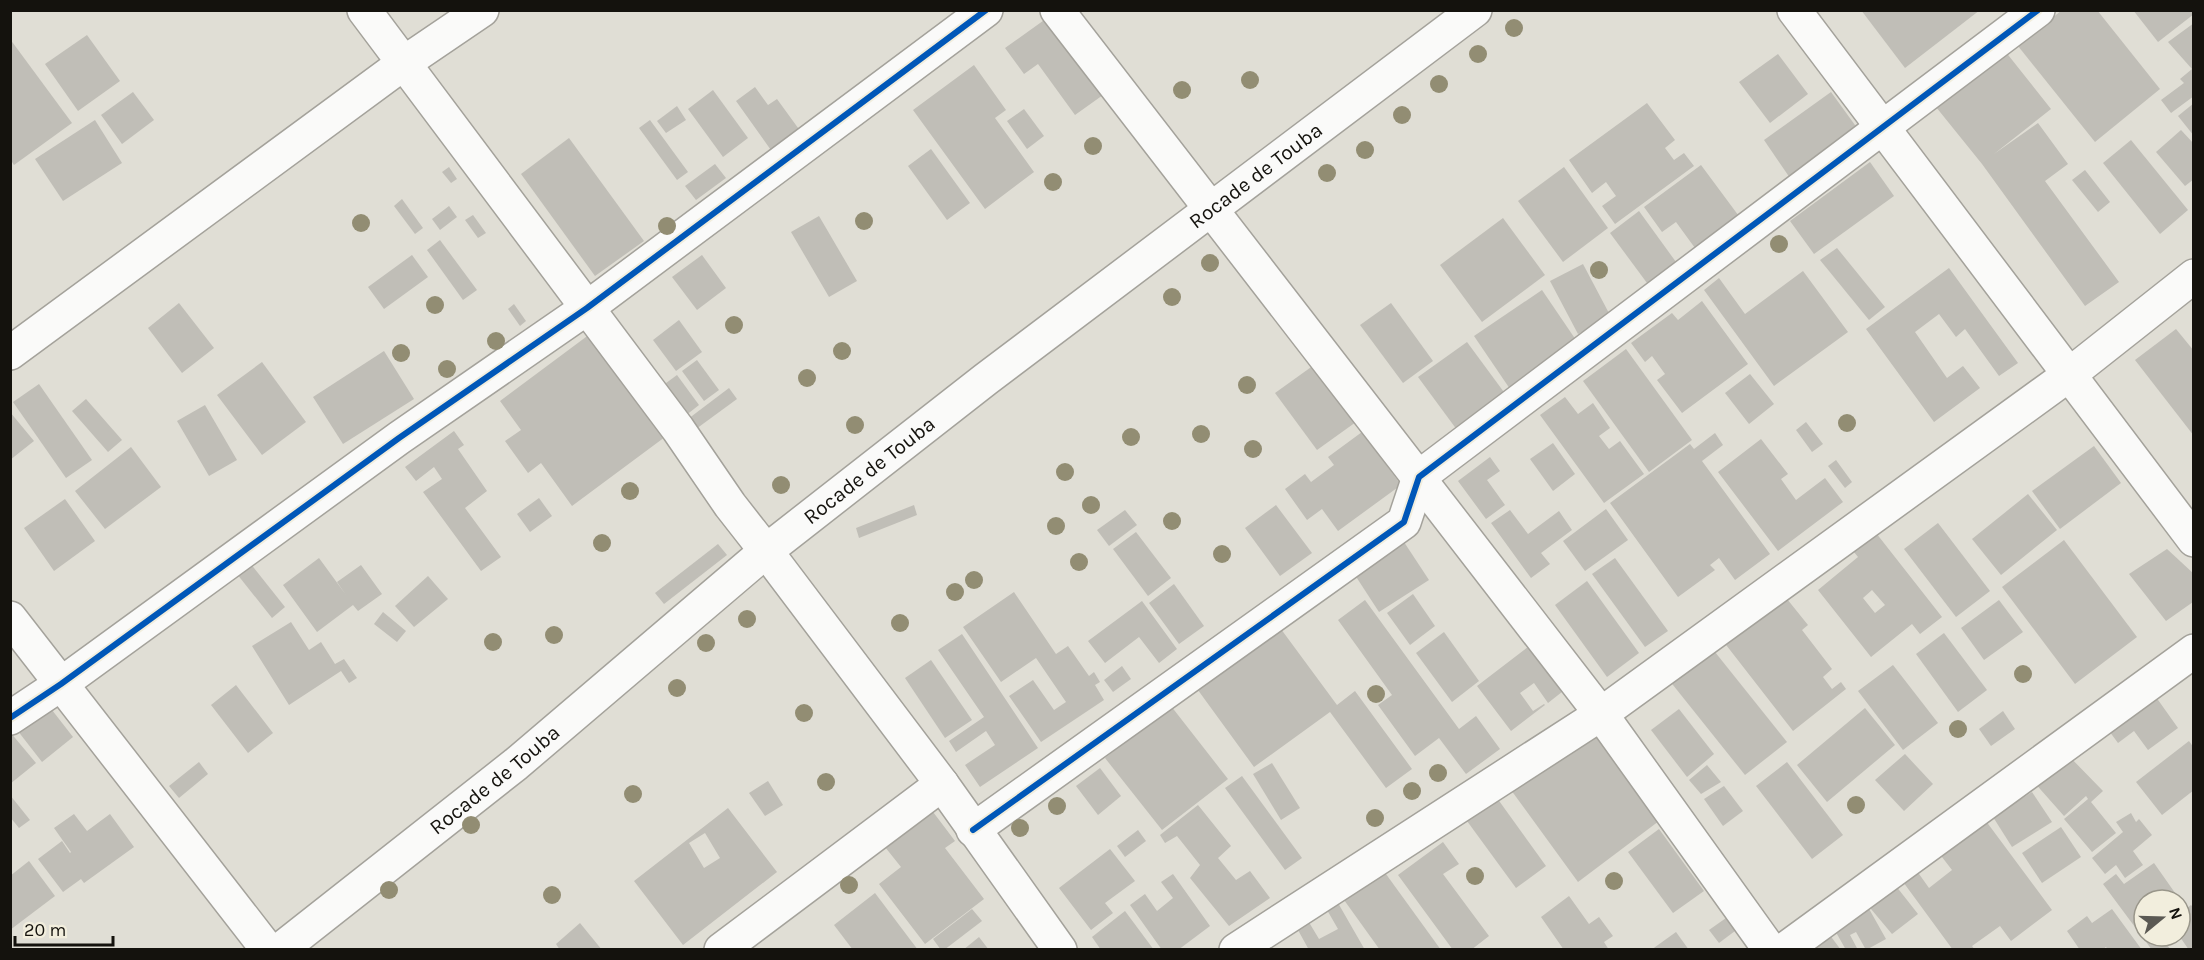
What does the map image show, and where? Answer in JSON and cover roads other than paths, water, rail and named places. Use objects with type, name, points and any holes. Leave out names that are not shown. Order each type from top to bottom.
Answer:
[{"type":"street","points":[[364,10],[678,429],[730,505],[942,784],[1060,950]]},
{"type":"street","points":[[10,353],[404,63],[482,10]]},
{"type":"street","points":[[10,718],[61,684],[399,438],[587,308],[986,10]]},
{"type":"street","points":[[1057,10],[1601,714],[1770,950]]},
{"type":"street","name":"Rocade de Touba","points":[[280,950],[516,764],[766,551],[986,379],[1475,10]]},
{"type":"street","points":[[1794,10],[2193,540]]},
{"type":"street","points":[[973,830],[1404,522],[1419,477],[2038,10]]},
{"type":"street","points":[[1236,950],[1601,714],[2070,374],[2193,276]]},
{"type":"street","points":[[10,618],[268,950]]},
{"type":"street","points":[[1784,950],[2193,651]]},
{"type":"street","points":[[721,950],[942,784]]}]
